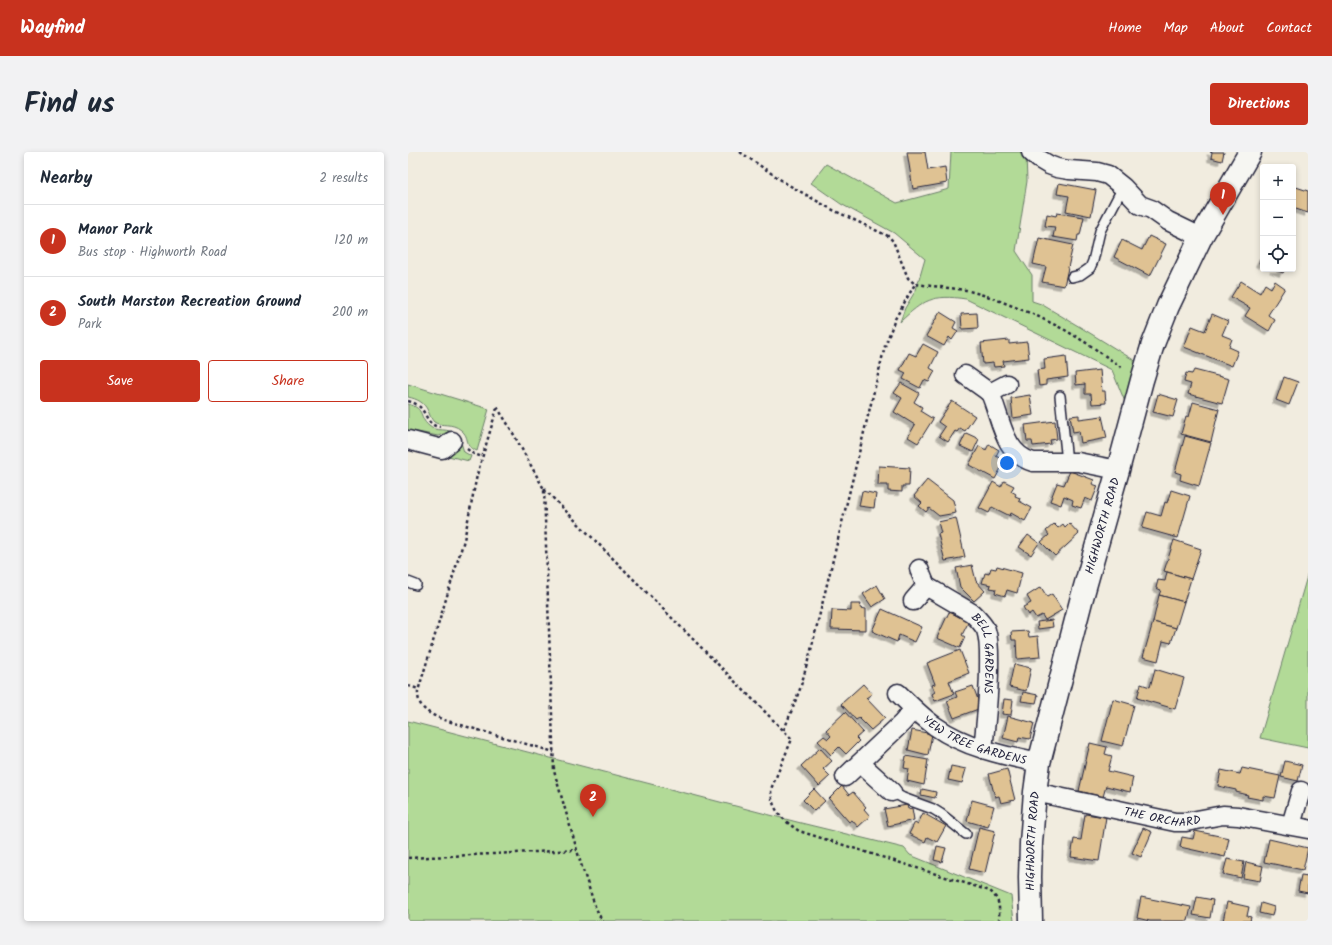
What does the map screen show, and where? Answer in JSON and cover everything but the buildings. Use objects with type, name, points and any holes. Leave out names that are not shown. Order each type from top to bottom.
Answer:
[{"type":"street","points":[[1031,152],[1049,165],[1069,170],[1097,172],[1108,176],[1123,187],[1140,205],[1151,209],[1168,221],[1201,237]]},
{"type":"street","name":"HIGHWORTH ROAD","points":[[1031,921],[1030,850],[1035,792],[1040,763],[1081,601],[1142,380],[1153,344],[1168,306],[1201,237],[1250,152]]},
{"type":"street","points":[[965,375],[990,393],[1006,437],[1018,455],[1033,462],[1091,464],[1118,470]]},
{"type":"street","points":[[990,393],[1007,384]]},
{"type":"street","points":[[408,440],[442,450],[452,441]]},
{"type":"street","points":[[913,601],[926,586],[919,569]]},
{"type":"street","name":"BELL GARDENS","points":[[926,586],[972,613],[985,630],[989,650],[989,673],[988,702],[983,749]]},
{"type":"street","name":"YEW TREE GARDENS","points":[[898,693],[935,726],[960,740],[1009,757],[1040,763]]},
{"type":"street","name":"YEW TREE GARDENS","points":[[845,777],[902,723],[914,708]]},
{"type":"street","points":[[860,763],[892,792]]},
{"type":"street","name":"THE ORCHARD","points":[[1035,792],[1175,822],[1186,822],[1223,814],[1300,827],[1301,791]]},
{"type":"lane","points":[[1072,276],[1080,275],[1090,268],[1100,232],[1123,187]]},
{"type":"lane","points":[[1060,396],[1067,462]]},
{"type":"lane","points":[[892,792],[903,798],[933,809],[966,834]]},
{"type":"path","points":[[740,152],[787,184],[825,205],[888,236],[893,241],[908,278],[915,284],[966,290],[1035,316],[1065,330],[1088,344],[1124,370],[1142,380]]},
{"type":"path","points":[[784,730],[800,689],[811,650],[885,346],[895,319],[915,284]]},
{"type":"path","points":[[554,752],[444,720],[430,714],[420,705],[417,699],[464,540],[477,475],[497,407],[544,489],[792,739],[771,789],[771,798],[775,809],[788,823],[799,831],[990,891],[997,897],[999,903],[999,921]]},
{"type":"path","points":[[544,489],[554,770],[577,850],[595,906],[602,921]]},
{"type":"path","points":[[408,686],[419,689]]},
{"type":"path","points":[[408,858],[577,850]]},
{"type":"green space","points":[[951,152],[1025,152],[1027,181],[1016,251],[1032,275],[1032,301],[1041,304],[1137,362],[1125,402],[1112,370],[966,299],[945,297],[929,300],[915,308],[900,322],[905,308],[916,290],[925,259],[894,233],[841,204],[811,183],[826,164],[897,203],[949,189]]},
{"type":"green space","points":[[408,384],[489,409],[477,451],[468,444],[466,436],[461,430],[454,426],[434,422],[422,403],[408,397]]},
{"type":"green space","points":[[408,404],[414,406],[420,411],[426,423],[432,428],[451,431],[459,436],[464,452],[471,456],[469,461],[448,456],[459,444],[458,437],[448,432],[438,436],[413,431],[408,434]]},
{"type":"green space","points":[[1308,573],[1308,748],[1260,738]]},
{"type":"green space","points":[[408,721],[797,822],[904,848],[910,855],[1011,896],[1014,921],[408,921]]},
{"type":"place","name":"Manor Park","points":[[1223,215]]},
{"type":"place","name":"South Marston Recreation Ground","points":[[593,817]]}]
